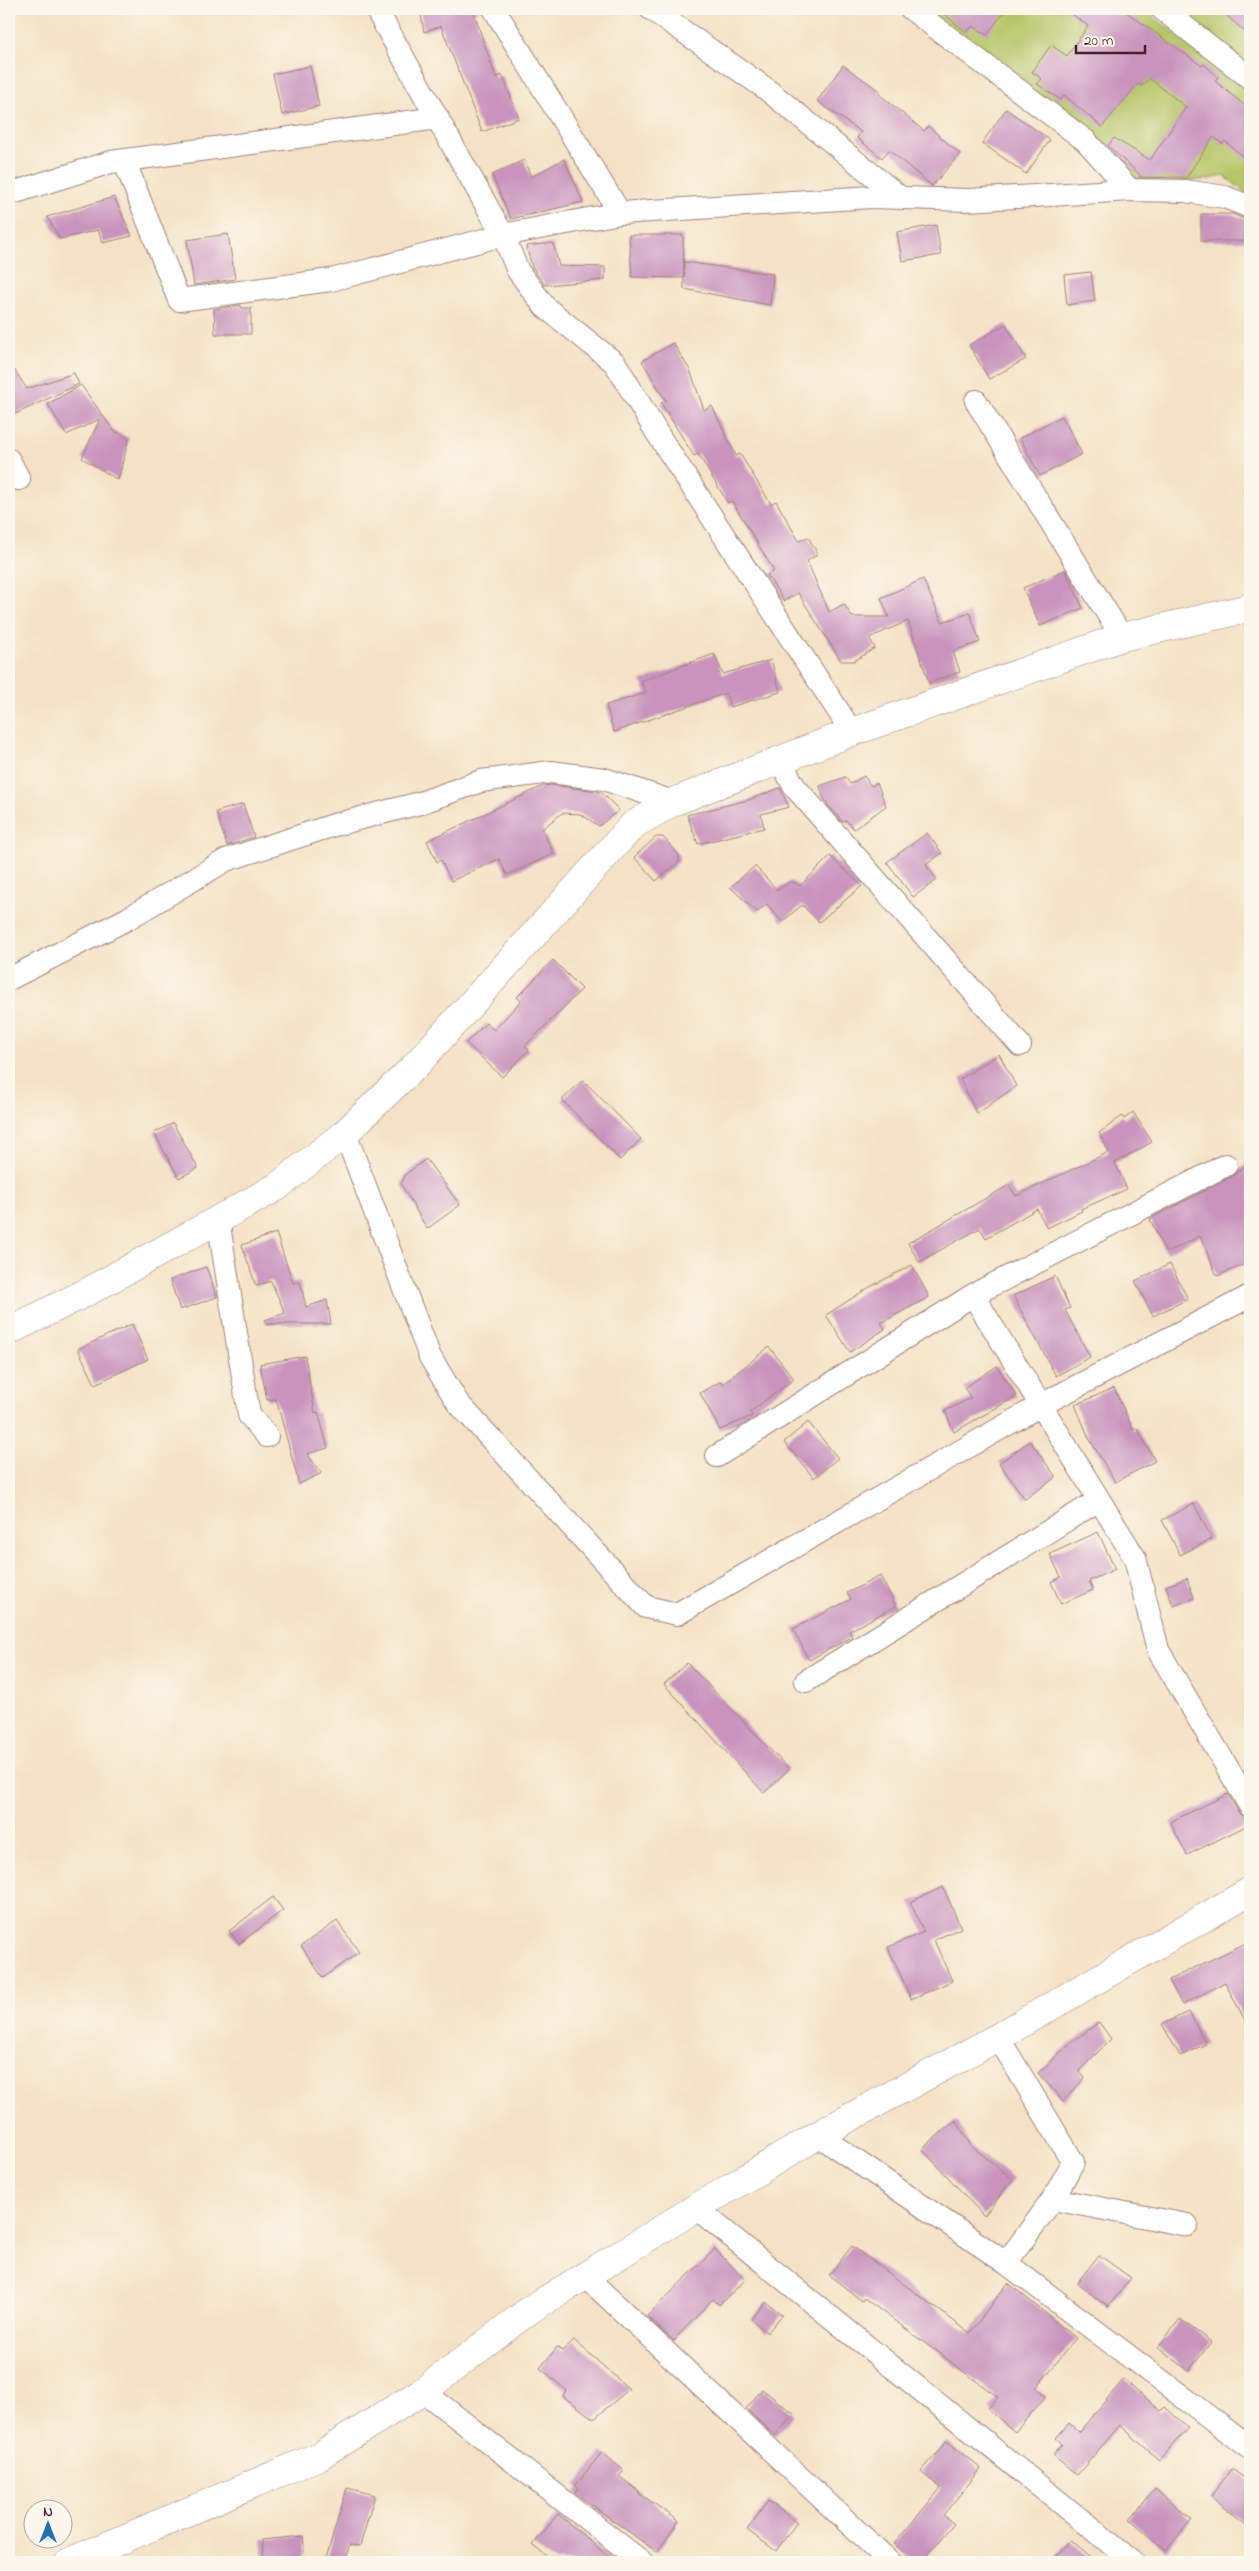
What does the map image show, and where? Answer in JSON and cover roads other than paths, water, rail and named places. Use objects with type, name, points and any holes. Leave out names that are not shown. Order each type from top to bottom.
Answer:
[{"type":"street","points":[[376,9],[503,234],[518,271],[545,307],[615,363],[662,441],[852,732]]},
{"type":"street","points":[[494,9],[620,213]]},
{"type":"street","points":[[651,9],[765,88],[901,198]]},
{"type":"street","points":[[910,9],[1086,141],[1130,190]]},
{"type":"street","points":[[1162,9],[1250,78]]},
{"type":"street","points":[[9,194],[111,162],[438,118]]},
{"type":"street","points":[[124,160],[179,300],[331,280],[503,234],[620,213],[872,197],[968,200],[1130,190],[1201,193],[1225,197],[1250,207]]},
{"type":"street","points":[[976,401],[1122,637]]},
{"type":"street","points":[[9,1331],[89,1291],[277,1187],[345,1133],[415,1066],[633,826],[673,802],[852,732],[1122,637],[1250,608]]},
{"type":"street","points":[[780,760],[794,786],[1020,1045]]},
{"type":"street","points":[[9,978],[126,919],[226,860],[334,825],[420,804],[481,781],[551,772],[604,779],[673,802]]},
{"type":"street","points":[[345,1133],[430,1357],[458,1404],[646,1607],[678,1614],[1041,1405],[1250,1296]]},
{"type":"street","points":[[717,1456],[973,1295],[1226,1165]]},
{"type":"street","points":[[218,1219],[250,1415],[267,1436]]},
{"type":"street","points":[[973,1295],[1135,1558],[1158,1650],[1250,1806]]},
{"type":"street","points":[[806,1681],[1099,1500]]},
{"type":"street","points":[[69,2562],[318,2456],[423,2391],[531,2310],[696,2208],[818,2135],[998,2037],[1250,1891]]},
{"type":"street","points":[[998,2037],[1073,2162],[1053,2199],[1006,2263]]},
{"type":"street","points":[[818,2135],[1006,2263],[1250,2448]]},
{"type":"street","points":[[1053,2199],[1188,2225]]},
{"type":"street","points":[[696,2208],[1133,2562]]},
{"type":"street","points":[[585,2276],[890,2562]]},
{"type":"street","points":[[423,2391],[642,2562]]}]
